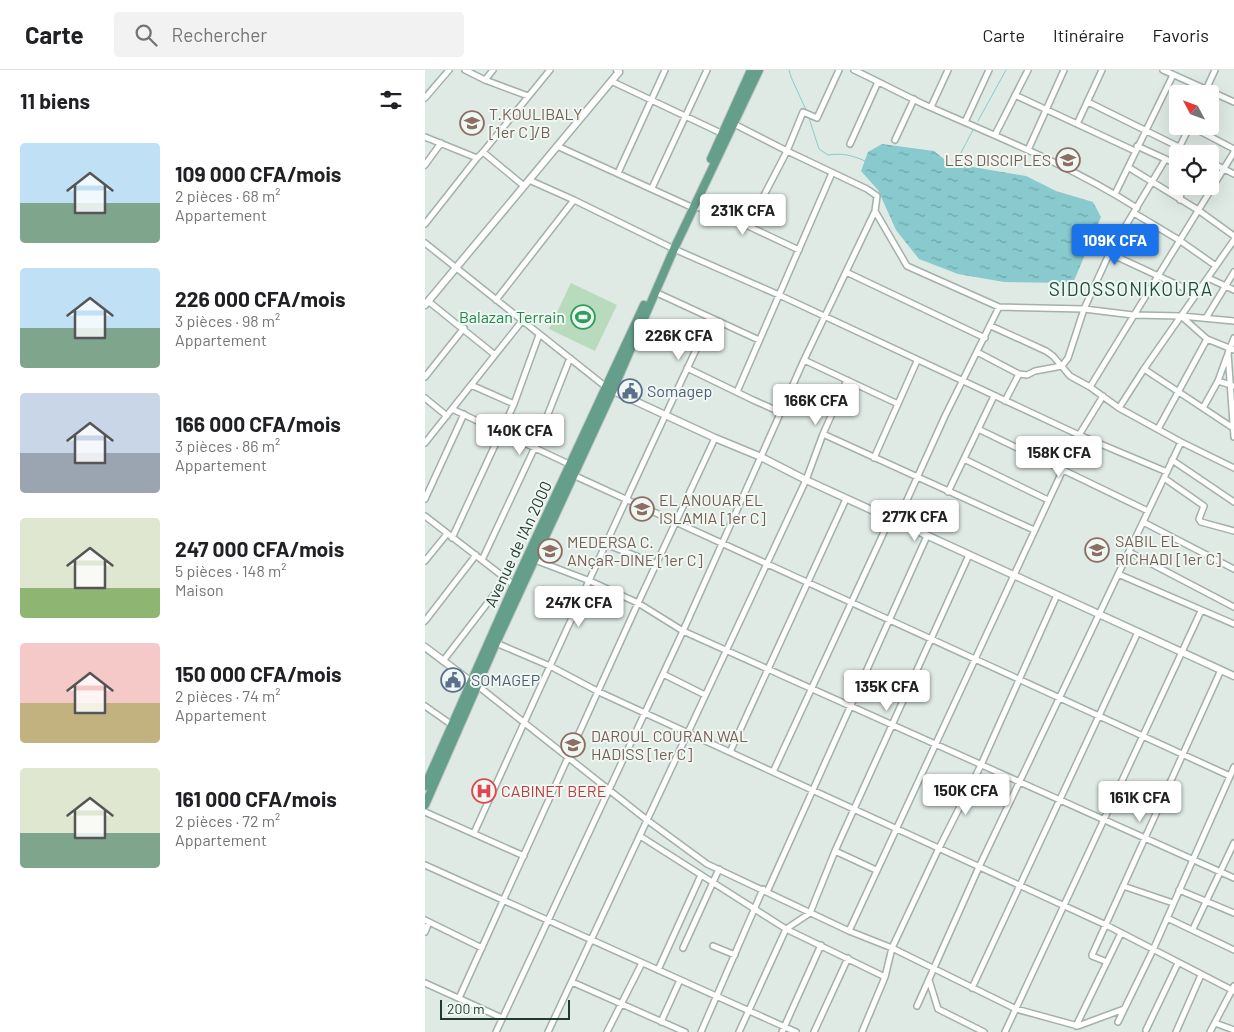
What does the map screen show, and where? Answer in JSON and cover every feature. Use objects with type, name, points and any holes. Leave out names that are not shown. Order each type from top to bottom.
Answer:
[{"type":"main road","name":"Avenue de l'An 2000","points":[[425,786],[452,725],[475,685],[535,560],[751,70]]},
{"type":"main road","name":"Avenue de l'An 2000","points":[[692,206],[759,70]]},
{"type":"main road","name":"Avenue de l'An 2000","points":[[425,805],[514,585],[655,292],[673,248]]},
{"type":"street","points":[[425,98],[449,70]]},
{"type":"street","points":[[465,70],[485,80],[529,96]]},
{"type":"street","points":[[485,80],[493,70]]},
{"type":"street","points":[[425,224],[428,215],[483,152],[550,70]]},
{"type":"street","points":[[618,173],[665,70]]},
{"type":"street","points":[[652,188],[707,70]]},
{"type":"street","points":[[748,226],[787,151],[803,112],[817,118],[839,70]]},
{"type":"street","points":[[854,70],[1028,150],[1115,194],[1135,211],[1216,266]]},
{"type":"street","points":[[931,107],[948,70]]},
{"type":"street","points":[[965,122],[989,70]]},
{"type":"street","points":[[995,135],[1028,70]]},
{"type":"street","points":[[1028,150],[1064,70]]},
{"type":"street","points":[[1077,124],[1102,70]]},
{"type":"street","points":[[1163,70],[1193,85]]},
{"type":"street","points":[[1208,85],[1215,70]]},
{"type":"street","points":[[495,355],[464,328],[427,303],[619,71]]},
{"type":"street","points":[[1115,194],[1173,75]]},
{"type":"street","points":[[611,81],[723,134]]},
{"type":"street","points":[[850,144],[878,82]]},
{"type":"street","points":[[1015,95],[1077,124],[1169,161]]},
{"type":"street","points":[[1219,96],[1234,102]]},
{"type":"street","points":[[895,140],[914,99]]},
{"type":"street","points":[[1087,102],[1175,145]]},
{"type":"street","points":[[496,1032],[683,631],[824,316],[875,211],[877,196],[867,189],[734,124]]},
{"type":"street","points":[[1090,387],[1234,150],[1206,135]]},
{"type":"street","points":[[425,137],[477,158]]},
{"type":"street","points":[[425,165],[441,143]]},
{"type":"street","points":[[557,146],[692,206],[748,226],[799,250]]},
{"type":"street","points":[[483,152],[524,186]]},
{"type":"street","points":[[977,352],[1019,374],[1027,375],[1035,371],[1061,366],[1068,358],[1084,309],[1110,252],[1165,160]]},
{"type":"street","points":[[1219,166],[1234,174]]},
{"type":"street","points":[[1128,167],[1198,210],[1234,236]]},
{"type":"street","points":[[737,392],[832,173]]},
{"type":"street","points":[[529,180],[917,361],[1079,435],[1167,472]]},
{"type":"street","points":[[1180,200],[1181,195]]},
{"type":"street","points":[[496,300],[574,200]]},
{"type":"street","points":[[875,211],[907,266],[999,307],[1084,309],[1133,315],[1181,316],[1234,321]]},
{"type":"street","points":[[1119,408],[1234,240]]},
{"type":"street","points":[[425,243],[609,389],[761,457],[890,519],[1234,676]]},
{"type":"street","points":[[1098,248],[1158,274],[1197,294]]},
{"type":"street","points":[[846,272],[985,338]]},
{"type":"street","points":[[1206,318],[1234,272]]},
{"type":"street","points":[[1207,278],[1234,290]]},
{"type":"street","points":[[655,292],[759,340]]},
{"type":"street","points":[[897,522],[962,381],[999,307]]},
{"type":"street","points":[[1181,316],[1207,339],[1230,350]]},
{"type":"street","points":[[474,834],[590,581],[605,544],[711,318]]},
{"type":"street","points":[[425,443],[522,321]]},
{"type":"street","points":[[991,326],[1046,351],[1070,376],[1090,387],[1119,408],[1234,468]]},
{"type":"street","points":[[425,377],[464,328]]},
{"type":"street","points":[[425,562],[450,536],[514,404],[539,335]]},
{"type":"street","points":[[1203,408],[1218,381],[1234,338]]},
{"type":"street","points":[[1158,430],[1207,339]]},
{"type":"street","points":[[1230,350],[1234,435]]},
{"type":"street","points":[[482,560],[535,447],[570,358]]},
{"type":"street","points":[[804,360],[898,404]]},
{"type":"street","points":[[874,458],[917,361]]},
{"type":"street","points":[[687,368],[780,412]]},
{"type":"street","points":[[1144,369],[1233,428]]},
{"type":"street","points":[[1005,401],[1019,374]]},
{"type":"street","points":[[548,1032],[806,480],[823,434],[847,380]]},
{"type":"street","points":[[1218,381],[1232,386]]},
{"type":"street","points":[[471,385],[514,404]]},
{"type":"street","points":[[948,492],[994,396]]},
{"type":"street","points":[[849,931],[1048,500],[1079,435],[1103,396]]},
{"type":"street","points":[[425,398],[447,416]]},
{"type":"street","points":[[452,409],[571,465]]},
{"type":"street","points":[[425,499],[464,414]]},
{"type":"street","points":[[978,429],[1148,511]]},
{"type":"street","points":[[823,434],[1034,530]]},
{"type":"street","points":[[459,998],[715,438]]},
{"type":"street","points":[[917,1006],[979,867],[1181,442]]},
{"type":"street","points":[[964,459],[1048,500]]},
{"type":"street","points":[[1172,460],[1234,502]]},
{"type":"street","points":[[573,475],[1230,776]]},
{"type":"street","points":[[1164,478],[1204,506],[1199,519],[1201,522],[1234,532]]},
{"type":"street","points":[[730,752],[846,498]]},
{"type":"street","points":[[425,516],[514,585]]},
{"type":"street","points":[[773,772],[890,519]]},
{"type":"street","points":[[1143,522],[1234,569]]},
{"type":"street","points":[[701,1032],[755,908],[813,790],[927,536]]},
{"type":"street","points":[[605,544],[657,564]]},
{"type":"street","points":[[1129,552],[1234,607]]},
{"type":"street","points":[[425,621],[475,555]]},
{"type":"street","points":[[739,1032],[786,929],[810,913],[835,851],[969,555]]},
{"type":"street","points":[[535,560],[590,581],[638,604],[683,631],[726,651],[1234,878]]},
{"type":"street","points":[[1118,574],[1234,624]]},
{"type":"street","points":[[443,661],[506,579]]},
{"type":"street","points":[[862,1032],[885,977],[892,948],[981,765],[1057,595]]},
{"type":"street","points":[[1005,1032],[1201,611]]},
{"type":"street","points":[[972,988],[1137,632]]},
{"type":"street","points":[[496,643],[550,666],[599,692],[1106,925],[1201,975],[1233,989],[1210,1032]]},
{"type":"street","points":[[425,647],[524,722],[647,820],[707,864],[849,931],[892,948],[1016,1009],[1076,1026],[1124,1009]]},
{"type":"street","points":[[1107,962],[1092,956],[1092,954],[1221,670]]},
{"type":"street","points":[[663,674],[705,695]]},
{"type":"street","points":[[425,706],[452,725]]},
{"type":"street","points":[[1118,1022],[1153,950],[1234,767]]},
{"type":"street","points":[[425,812],[524,856]]},
{"type":"street","points":[[640,836],[786,929],[885,977]]},
{"type":"street","points":[[1193,930],[1234,843]]},
{"type":"street","points":[[835,851],[876,870]]},
{"type":"street","points":[[425,865],[748,1011],[783,1029],[796,1032]]},
{"type":"street","points":[[683,948],[719,869]]},
{"type":"street","points":[[658,970],[701,875]]},
{"type":"street","points":[[1123,886],[1173,903]]},
{"type":"street","points":[[1179,890],[1234,913]]},
{"type":"street","points":[[1167,918],[1234,950]]},
{"type":"street","points":[[425,932],[427,921],[482,948]]},
{"type":"street","points":[[1076,1026],[1121,933]]},
{"type":"street","points":[[783,1029],[821,945]]},
{"type":"street","points":[[713,946],[735,955]]},
{"type":"street","points":[[814,1032],[847,958]]},
{"type":"street","points":[[607,1032],[642,963]]},
{"type":"street","points":[[1146,1030],[1178,963]]},
{"type":"street","points":[[1176,1032],[1201,975]]},
{"type":"street","points":[[929,979],[938,1009],[984,1032]]},
{"type":"street","points":[[661,1022],[680,980]]},
{"type":"street","points":[[572,982],[685,1032]]},
{"type":"street","points":[[425,983],[502,1018]]},
{"type":"street","points":[[1215,1023],[1234,1030]]},
{"type":"green space","name":"Balazan Terrain","points":[[571,283],[617,305],[595,351],[549,329]]},
{"type":"water","points":[[882,144],[934,151],[949,163],[1026,176],[1056,191],[1093,202],[1101,217],[1073,283],[1004,282],[958,274],[919,259],[896,230],[878,190],[861,171],[868,152]]},
{"type":"waterway","points":[[789,70],[807,112]]},
{"type":"waterway","points":[[978,121],[1006,70]]},
{"type":"waterway","points":[[809,118],[819,149],[828,155],[847,155],[865,161]]},
{"type":"waterway","points":[[955,164],[973,130]]},
{"type":"place","name":"T.KOULIBALY [1er C]/B","points":[[472,123]]},
{"type":"place","name":"LES DISCIPLES","points":[[1068,160]]},
{"type":"place","name":"Balazan Terrain","points":[[583,317]]},
{"type":"place","name":"Somagep","points":[[630,391]]},
{"type":"place","name":"EL ANOUAR EL ISLAMIA [1er C]","points":[[642,509]]},
{"type":"place","name":"SABIL EL RICHADI [1er C]","points":[[1097,550]]},
{"type":"place","name":"MEDERSA C. ANçaR-DINE [1er C]","points":[[550,551]]},
{"type":"place","name":"SOMAGEP","points":[[453,680]]},
{"type":"place","name":"DAROUL COURAN WAL HADISS [1er C]","points":[[573,745]]},
{"type":"place","name":"CABINET BERE","points":[[484,791]]},
{"type":"district","name":"SIDOSSONIKOURA","points":[[1131,289]]}]
